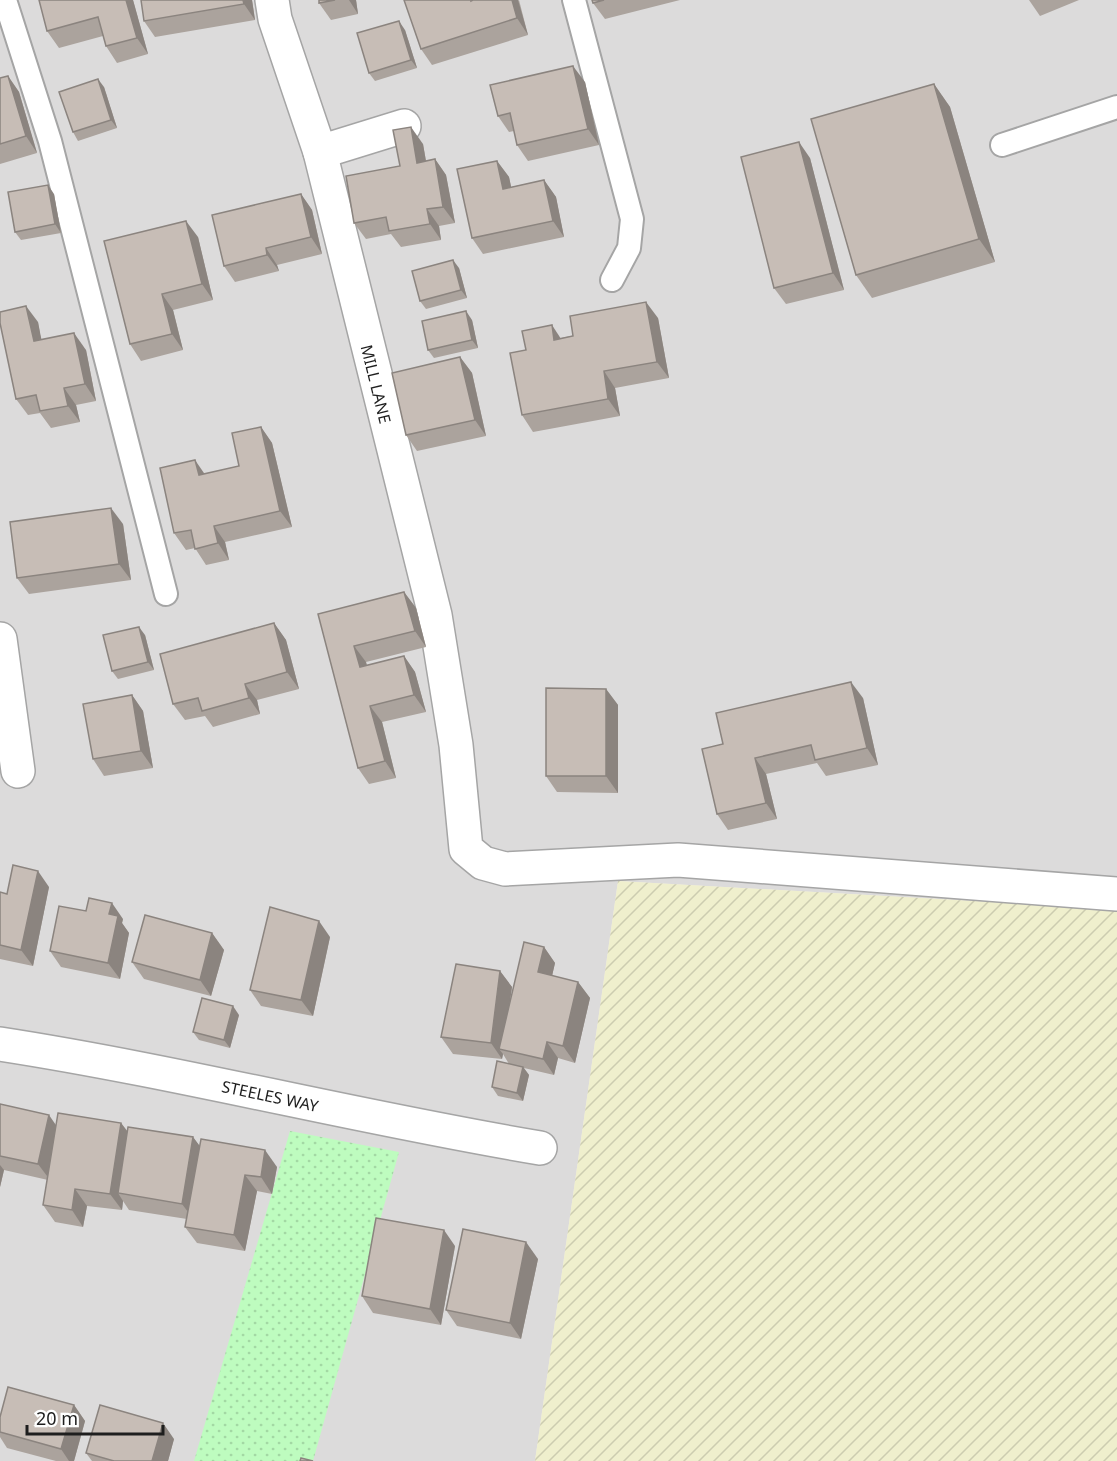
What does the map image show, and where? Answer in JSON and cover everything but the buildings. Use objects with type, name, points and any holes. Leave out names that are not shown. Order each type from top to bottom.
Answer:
[{"type":"street","name":"MILL LANE","points":[[272,0],[275,20],[320,152],[435,615],[456,745],[466,849],[483,863],[505,869],[678,860],[1117,894]]},
{"type":"street","points":[[320,152],[404,126]]},
{"type":"street","points":[[0,639],[18,771]]},
{"type":"street","name":"STEELES WAY","points":[[0,1044],[140,1068],[450,1133],[540,1148]]},
{"type":"lane","points":[[5,0],[50,141],[166,594]]},
{"type":"lane","points":[[574,0],[632,219],[628,248],[612,280]]},
{"type":"lane","points":[[1002,145],[1117,107]]},
{"type":"shaded area","points":[[0,0],[1117,0],[1117,909],[618,881],[535,1461],[0,1461]]},
{"type":"green space","points":[[618,881],[1117,909],[1117,1461],[535,1461]]},
{"type":"green space","points":[[290,1131],[399,1152],[313,1461],[194,1461]]}]
